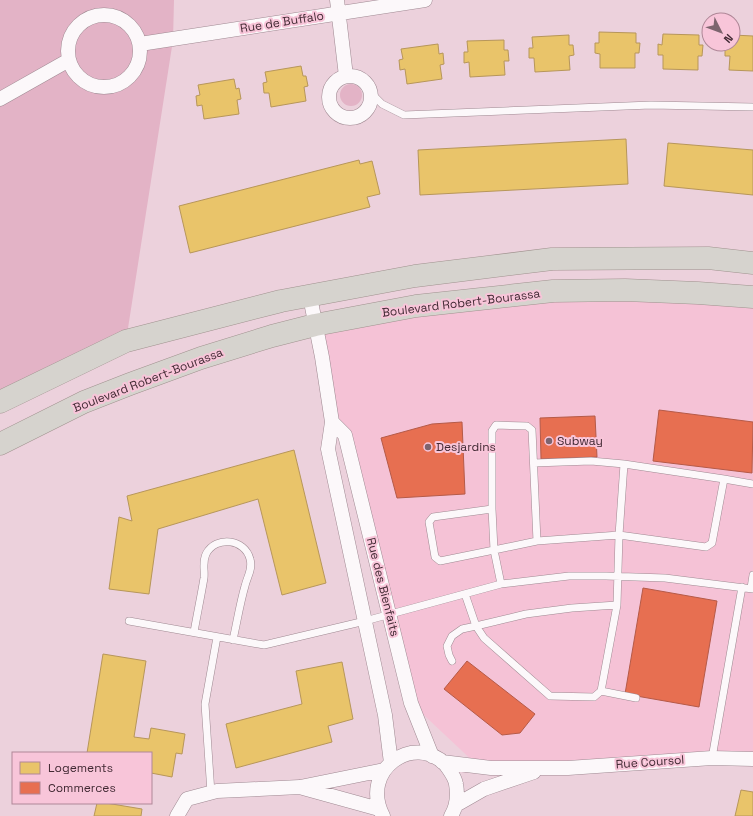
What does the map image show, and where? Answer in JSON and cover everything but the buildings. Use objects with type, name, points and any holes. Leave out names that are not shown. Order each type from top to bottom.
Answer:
[{"type":"highway","points":[[0,402],[126,341],[281,301],[415,276],[552,259],[708,258],[753,262]]},
{"type":"highway","name":"Boulevard Robert-Bourassa","points":[[0,444],[84,402],[130,384],[208,356],[272,336],[315,325],[416,306],[553,291],[633,290],[753,297]]},
{"type":"street","name":"Rue de Buffalo","points":[[140,44],[338,6],[425,0]]},
{"type":"street","points":[[338,6],[346,76]]},
{"type":"street","points":[[108,14],[119,17],[129,24],[136,33],[140,44],[140,57],[136,68],[128,78],[118,85],[100,87],[94,86],[82,80],[74,72],[68,60],[67,49],[70,37],[76,27],[85,19],[96,15],[108,14]]},
{"type":"street","points":[[0,99],[68,60]]},
{"type":"street","points":[[346,76],[353,76],[365,81],[371,93],[371,100],[365,112],[353,118],[340,116],[331,106],[329,93],[331,87],[335,82],[346,76]]},
{"type":"street","name":"Rue des Bienfaits","points":[[310,296],[322,357],[332,422],[328,449],[385,715],[387,766]]},
{"type":"street","name":"Rue des Bienfaits","points":[[332,422],[345,435],[411,703],[437,759],[450,771],[456,781],[458,793],[454,810]]},
{"type":"street","name":"Rue Coursol","points":[[300,787],[387,766],[400,757],[421,753],[437,759],[491,768],[568,768],[712,758],[753,759]]},
{"type":"street","points":[[381,812],[376,795],[378,782],[387,766]]},
{"type":"street","name":"Rue Coursol","points":[[454,810],[484,789],[548,768]]},
{"type":"street","points":[[177,816],[186,800],[210,792],[300,787],[381,812]]},
{"type":"lane","points":[[371,93],[382,104],[404,115],[651,105],[753,107]]},
{"type":"lane","points":[[501,584],[494,550],[492,509],[492,431],[496,425],[527,426],[532,430],[537,541]]},
{"type":"lane","points":[[534,463],[592,461],[624,464],[753,484]]},
{"type":"lane","points":[[465,594],[476,626],[484,638],[550,696],[594,697],[602,691],[617,605],[617,576],[624,464]]},
{"type":"lane","points":[[492,509],[433,517],[429,522],[435,557],[440,561],[537,541],[619,536],[706,547],[712,543],[724,480]]},
{"type":"lane","points":[[194,632],[204,576],[204,560],[207,553],[212,546],[219,542],[235,542],[248,553],[251,560],[251,569],[245,585],[233,640]]},
{"type":"lane","points":[[129,621],[264,645],[365,621],[501,584],[569,576],[617,576],[665,578],[752,588],[753,575]]},
{"type":"lane","points":[[712,758],[742,587]]},
{"type":"lane","points":[[452,661],[448,655],[446,646],[452,636],[462,630],[526,614],[572,608],[617,605]]},
{"type":"lane","points":[[210,792],[206,704],[217,637]]},
{"type":"lane","points":[[602,691],[636,698]]},
{"type":"shaded area","points":[[0,0],[174,0],[173,40],[126,341],[0,402]]},
{"type":"shaded area","points":[[351,84],[359,87],[362,95],[359,103],[351,106],[343,103],[340,95],[343,87]]},
{"type":"shaded area","points":[[553,291],[753,297],[753,759],[477,765],[411,703],[345,435],[332,422],[315,325]]},
{"type":"place","name":"Subway","points":[[549,441]]},
{"type":"place","name":"Desjardins","points":[[428,447]]}]
